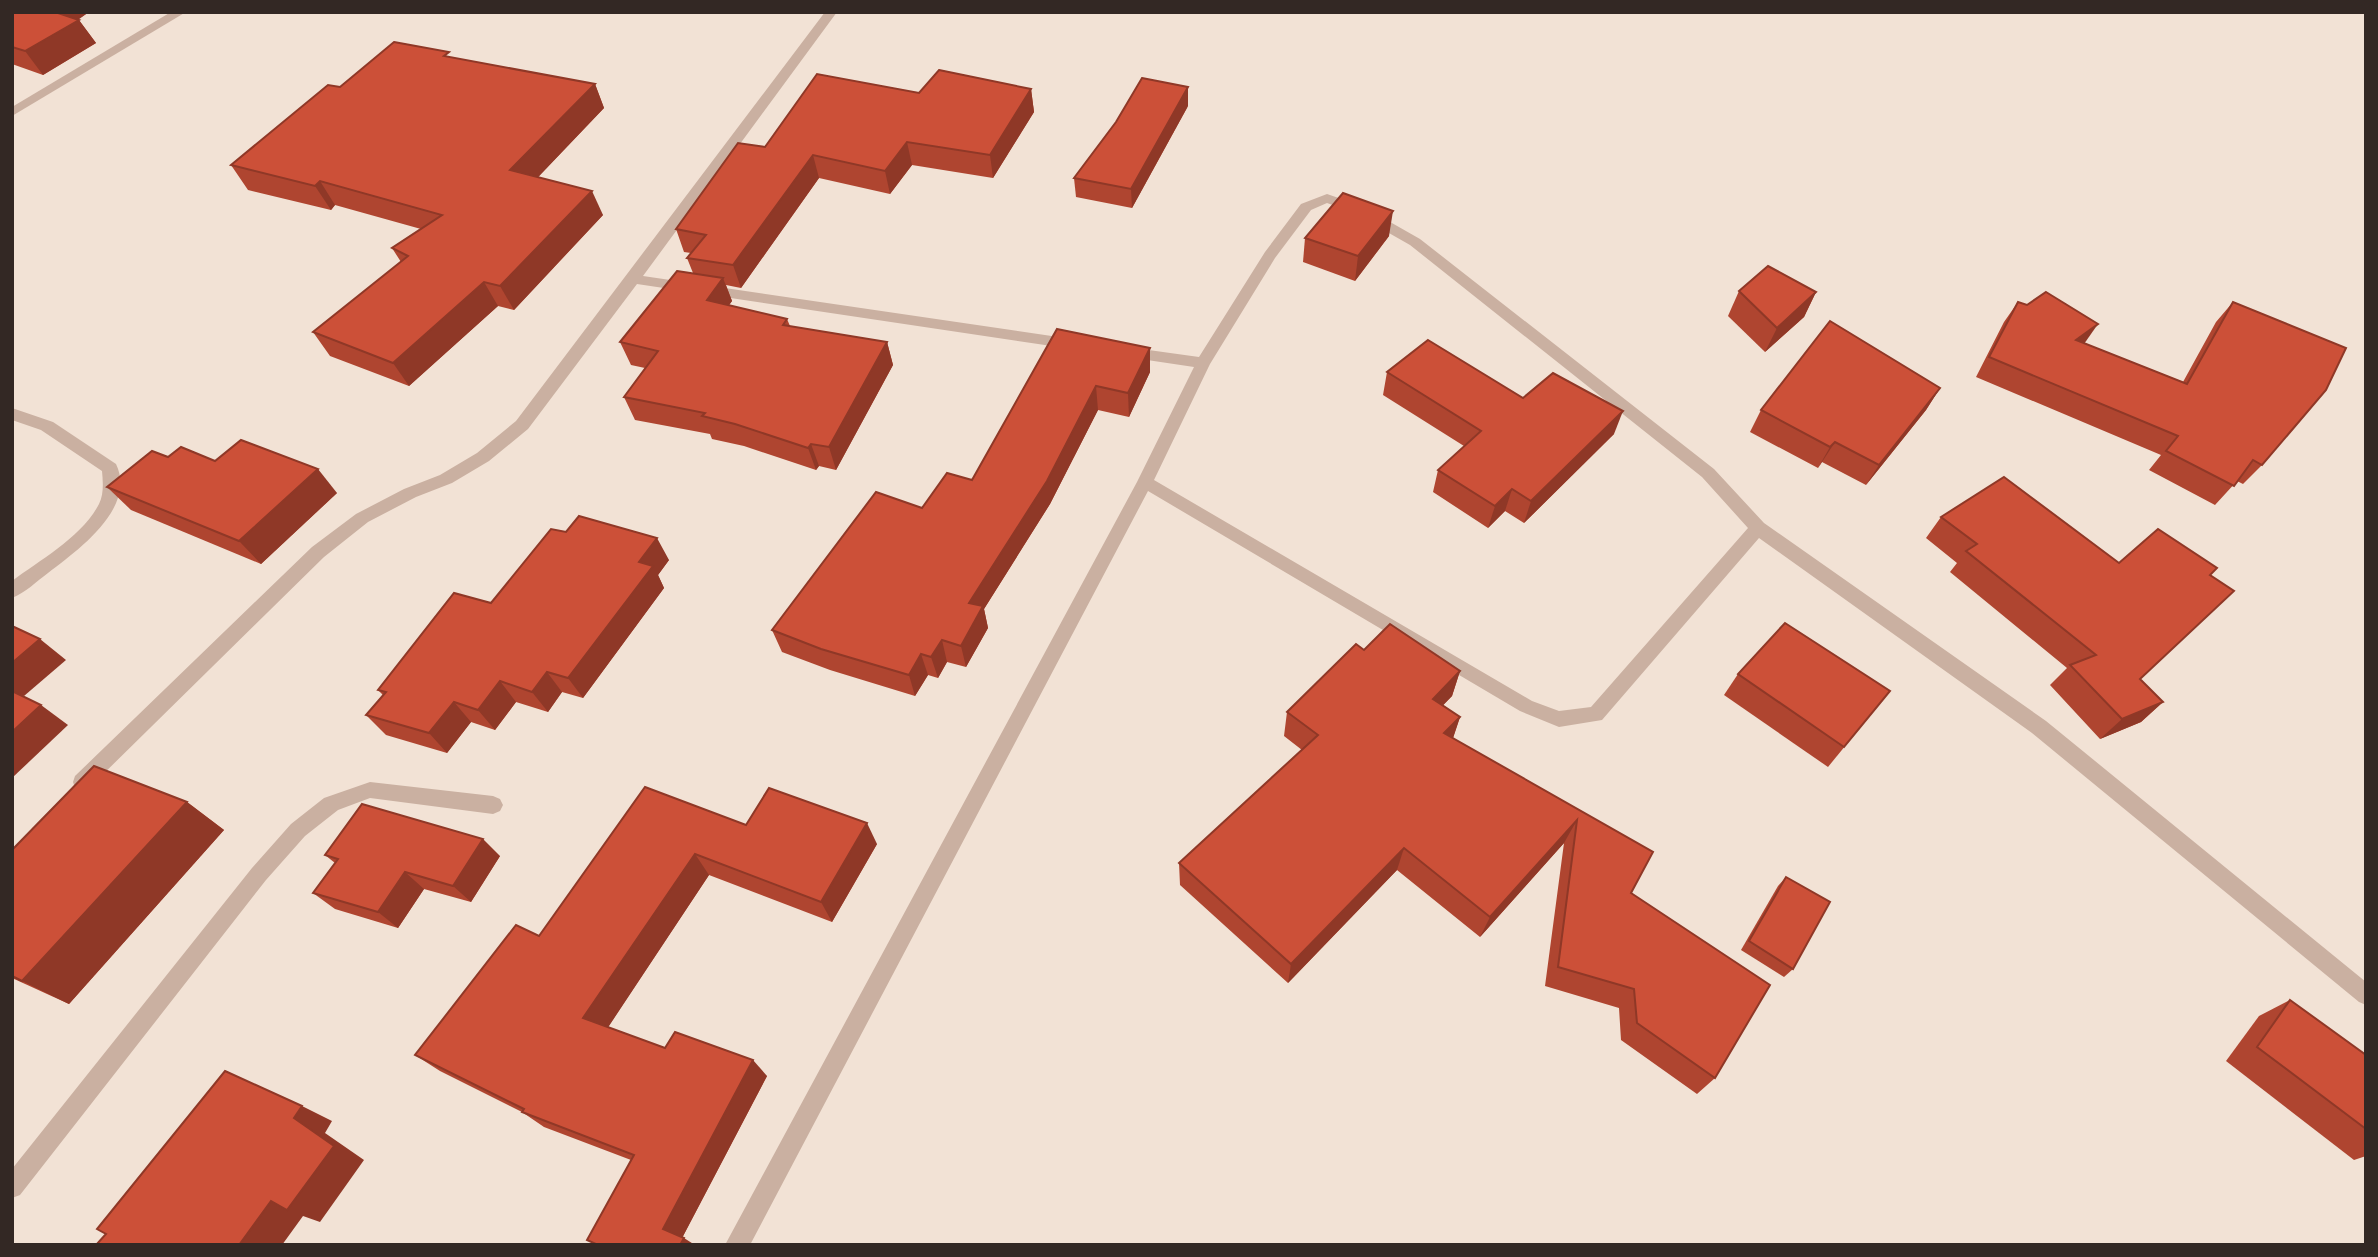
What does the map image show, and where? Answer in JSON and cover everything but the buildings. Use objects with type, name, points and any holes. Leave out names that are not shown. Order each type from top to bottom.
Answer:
[{"type":"street","points":[[12,113],[180,12]]},
{"type":"street","points":[[66,797],[318,552],[362,518],[410,493],[446,479],[483,457],[522,425],[831,12]]},
{"type":"street","points":[[737,1245],[1145,482],[1203,363],[1270,255],[1306,207],[1327,198],[1357,209],[1415,242],[1708,473],[1758,528],[2039,727],[2366,995]]},
{"type":"street","points":[[632,279],[1203,363]]},
{"type":"street","points":[[12,414],[47,426],[110,468],[111,489],[106,506],[82,534],[12,591]]},
{"type":"street","points":[[1145,482],[1526,706],[1559,719],[1596,714],[1758,528]]},
{"type":"street","points":[[12,1187],[259,874],[306,824],[331,804],[370,790],[493,805]]}]
